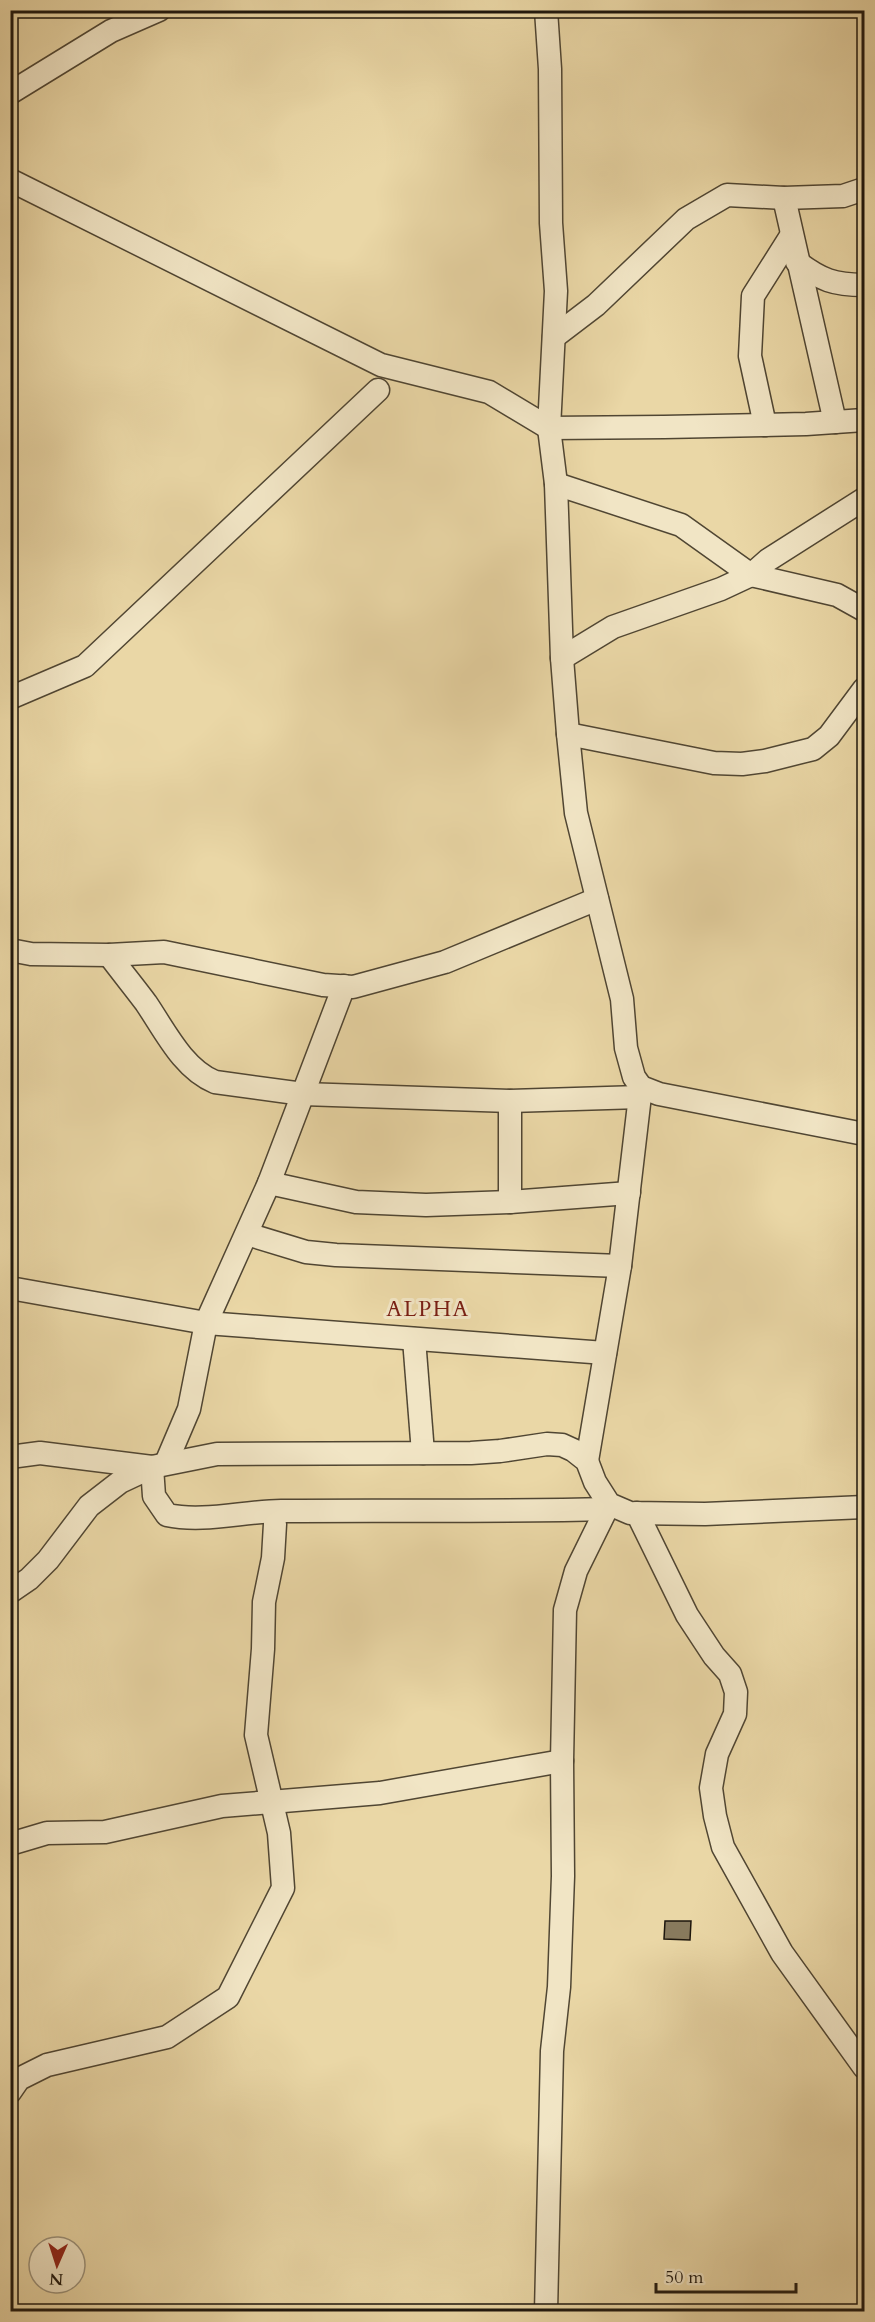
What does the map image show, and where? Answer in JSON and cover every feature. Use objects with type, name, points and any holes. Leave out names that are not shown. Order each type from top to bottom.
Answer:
[{"type":"street","points":[[10,93],[111,31],[159,10]]},
{"type":"street","points":[[546,10],[550,69],[551,223],[556,291],[549,428],[556,484],[567,734],[576,813],[622,999],[626,1048],[641,1092],[620,1266],[587,1461],[608,1506]]},
{"type":"street","points":[[11,179],[381,365],[489,392],[549,428],[595,429],[864,420]]},
{"type":"street","points":[[554,337],[596,305],[686,219],[727,195],[784,198],[843,196],[864,189]]},
{"type":"street","points":[[784,198],[835,422]]},
{"type":"street","points":[[765,424],[750,356],[753,296],[791,236]]},
{"type":"street","points":[[797,262],[819,278],[847,285],[864,285]]},
{"type":"street","points":[[10,698],[85,666],[378,390]]},
{"type":"street","points":[[556,484],[681,525],[751,575],[837,595],[864,610]]},
{"type":"street","points":[[562,658],[613,627],[720,589],[751,575],[768,560],[864,500]]},
{"type":"street","points":[[567,734],[714,763],[742,764],[765,761],[813,749],[829,736],[864,689]]},
{"type":"street","points":[[10,950],[31,954],[109,956],[164,952],[324,985],[353,987],[445,962],[597,898]]},
{"type":"street","points":[[109,956],[190,1066],[201,1077],[215,1082],[303,1094],[510,1101],[641,1092],[864,1134]]},
{"type":"street","points":[[344,986],[270,1183],[206,1323],[189,1409],[159,1465],[154,1496],[167,1515],[185,1519],[255,1511],[543,1511],[608,1506],[637,1513],[705,1514],[864,1507]]},
{"type":"street","points":[[510,1101],[510,1202]]},
{"type":"street","points":[[270,1183],[356,1202],[426,1205],[510,1202],[629,1193]]},
{"type":"street","points":[[247,1234],[306,1252],[336,1255],[620,1266]]},
{"type":"street","points":[[10,1288],[206,1323],[605,1353]]},
{"type":"street","points":[[414,1338],[423,1453]]},
{"type":"street","points":[[10,1592],[30,1579],[48,1560],[89,1506],[120,1482],[159,1465],[217,1454],[500,1451],[547,1443],[562,1445],[587,1461]]},
{"type":"street","points":[[10,1457],[40,1453],[159,1465]]},
{"type":"street","points":[[546,2312],[551,2061],[559,1987],[562,1887],[565,1610],[576,1571],[608,1506]]},
{"type":"street","points":[[637,1513],[687,1615],[714,1656],[730,1674],[736,1692],[735,1714],[717,1754],[711,1788],[714,1816],[723,1847],[782,1953],[864,2067]]},
{"type":"street","points":[[10,2092],[20,2079],[47,2064],[167,2037],[228,1997],[283,1888],[279,1833],[255,1735],[263,1649],[264,1602],[273,1558],[275,1524]]},
{"type":"street","points":[[10,1844],[47,1833],[105,1832],[222,1806],[380,1793],[562,1761]]},
{"type":"building","points":[[665,1921],[691,1921],[690,1940],[664,1939]]},
{"type":"district","name":"ALPHA","points":[[428,1309]]}]
